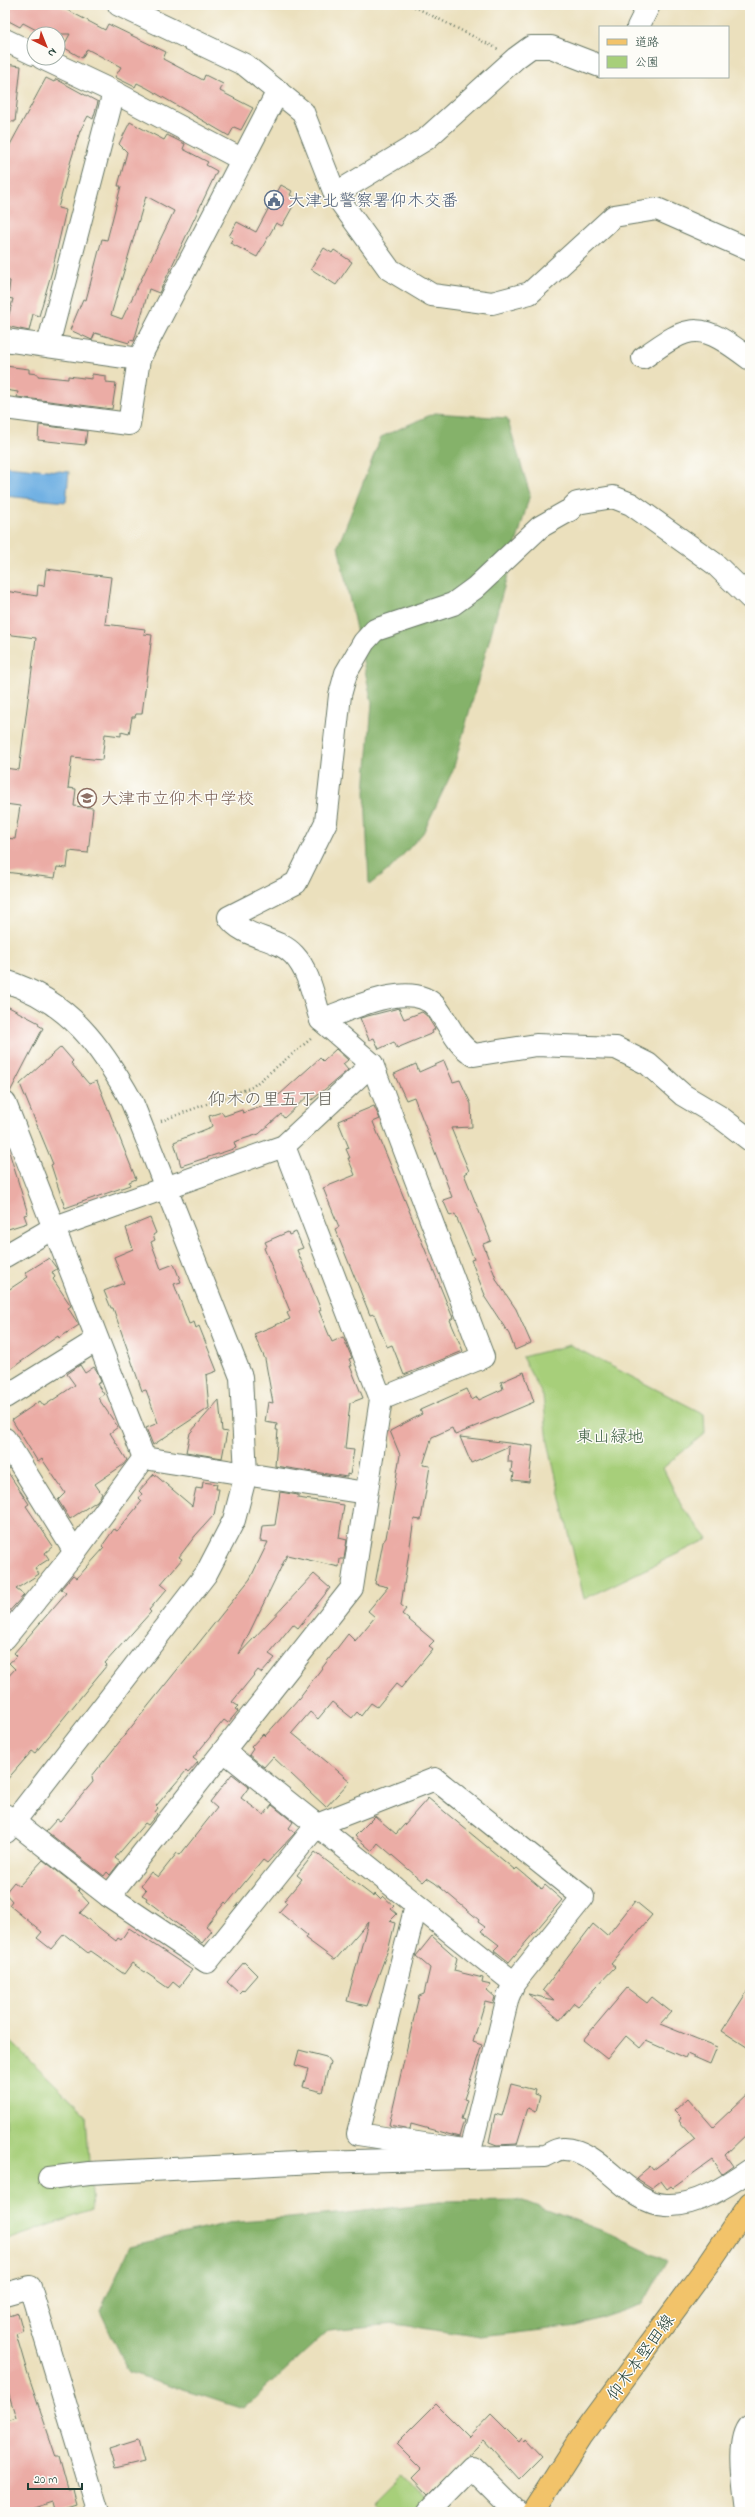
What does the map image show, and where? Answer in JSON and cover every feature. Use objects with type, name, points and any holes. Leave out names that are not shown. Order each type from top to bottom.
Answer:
[{"type":"main road","name":"仰木本堅田線","points":[[533,2512],[581,2437],[707,2266],[750,2202]]},
{"type":"street","points":[[638,26],[649,5]]},
{"type":"street","points":[[129,7],[246,65],[303,112],[335,194],[389,269],[432,295],[492,303],[530,293],[614,216],[657,209],[745,243]]},
{"type":"street","points":[[5,40],[26,50]]},
{"type":"street","points":[[335,194],[426,139],[516,58],[531,47],[551,47],[599,66]]},
{"type":"street","points":[[59,66],[114,92],[241,159]]},
{"type":"street","points":[[5,408],[130,424],[139,359],[241,159],[278,91]]},
{"type":"street","points":[[48,345],[114,92]]},
{"type":"street","points":[[643,358],[672,337],[701,330],[724,340],[750,359]]},
{"type":"street","points":[[5,340],[139,359]]},
{"type":"street","points":[[381,1399],[483,1357],[372,1064],[324,1023],[308,980],[294,955],[280,944],[235,926],[229,917],[296,883],[315,845],[326,822],[340,695],[346,673],[364,642],[375,630],[453,604],[475,588],[540,527],[570,510],[577,503],[613,497],[631,504],[714,564],[750,598]]},
{"type":"street","points":[[5,982],[25,988],[76,1020],[110,1062],[144,1128],[241,1377],[246,1474],[234,1520],[206,1574],[8,1823],[109,1896],[207,1962],[317,1825],[435,1779],[583,1897],[514,1983],[508,1997],[470,2151],[358,2134],[416,1906]]},
{"type":"street","points":[[324,1023],[398,994],[429,1000],[436,1007],[459,1042],[474,1055],[536,1045],[616,1048],[648,1064],[683,1095],[720,1117],[750,1140]]},
{"type":"street","points":[[5,1256],[55,1227],[284,1146],[372,1064]]},
{"type":"street","points":[[5,1103],[55,1227],[97,1340],[144,1458]]},
{"type":"street","points":[[109,1896],[352,1588],[381,1399],[284,1146]]},
{"type":"street","points":[[5,1397],[97,1340]]},
{"type":"street","points":[[5,1439],[75,1552]]},
{"type":"street","points":[[144,1458],[366,1493]]},
{"type":"street","points":[[5,1638],[75,1552],[144,1458]]},
{"type":"street","points":[[224,1751],[514,1983]]},
{"type":"street","points":[[49,2178],[90,2173],[308,2162],[544,2156],[563,2148],[586,2154],[612,2176],[649,2201],[666,2205],[682,2204],[707,2195],[750,2170]]},
{"type":"street","points":[[5,2294],[30,2287],[98,2512]]},
{"type":"street","points":[[747,2512],[742,2454],[745,2431],[750,2426]]},
{"type":"street","points":[[428,2512],[472,2467],[516,2512]]},
{"type":"path","points":[[411,5],[516,58]]},
{"type":"path","points":[[144,1128],[252,1087],[324,1023]]},
{"type":"green space","points":[[435,413],[507,418],[530,494],[453,770],[423,833],[391,868],[369,885],[365,792],[372,703],[338,546],[381,437]]},
{"type":"green space","name":"東山緑地","points":[[570,1345],[704,1414],[705,1433],[663,1468],[682,1507],[708,1539],[584,1599],[548,1442],[543,1396],[522,1357]]},
{"type":"green space","points":[[5,2036],[86,2114],[92,2210],[5,2241]]},
{"type":"green space","points":[[523,2201],[603,2231],[667,2261],[643,2304],[577,2326],[481,2337],[395,2324],[329,2330],[243,2409],[129,2372],[100,2311],[130,2246],[229,2223],[348,2213],[439,2202]]},
{"type":"green space","points":[[403,2473],[429,2501],[419,2512],[383,2512],[374,2502]]},
{"type":"water","points":[[5,466],[69,472],[66,502],[5,496]]},
{"type":"building","points":[[10,5],[58,5],[105,30],[108,24],[166,52],[163,59],[203,80],[205,75],[223,84],[220,91],[253,108],[241,130],[234,127],[229,136],[147,88],[137,83],[135,87],[115,77],[121,67],[87,49],[82,58],[66,49],[66,41],[70,34],[66,34],[66,26],[29,26],[23,23],[20,27],[5,19]]},
{"type":"building","points":[[5,64],[21,66],[15,122],[5,121]]},
{"type":"building","points":[[46,78],[54,82],[56,79],[98,102],[93,119],[88,116],[80,131],[71,160],[58,208],[66,210],[52,271],[39,316],[33,314],[29,331],[6,326],[13,299],[8,298],[10,281],[5,280],[5,154]]},
{"type":"building","points":[[130,122],[164,140],[167,135],[185,144],[183,149],[208,162],[206,165],[217,171],[159,293],[149,289],[134,341],[130,340],[129,343],[95,333],[92,340],[70,330],[83,299],[86,300],[102,239],[107,240],[121,186],[118,186],[127,152],[119,144]],"holes":[[[146,196],[174,211],[122,319],[111,315]]]},
{"type":"building","points":[[281,185],[292,191],[290,195],[297,199],[282,226],[276,223],[257,257],[230,243],[233,238],[229,236],[237,222],[256,232]]},
{"type":"building","points":[[324,248],[332,253],[334,250],[352,262],[336,285],[311,269]]},
{"type":"building","points":[[5,366],[29,369],[29,373],[38,374],[38,376],[68,379],[68,376],[92,379],[92,374],[106,376],[106,382],[116,383],[112,409],[17,397],[18,392],[5,390]]},
{"type":"building","points":[[39,425],[87,431],[85,445],[38,440]]},
{"type":"building","points":[[46,569],[111,577],[105,624],[145,629],[144,634],[152,635],[142,714],[136,714],[135,717],[132,717],[129,734],[121,732],[121,736],[105,734],[102,760],[72,757],[68,788],[76,789],[74,806],[93,808],[88,853],[69,851],[67,868],[57,867],[55,878],[5,872],[5,838],[15,839],[20,806],[5,804],[5,768],[19,770],[36,638],[5,634],[5,591],[37,596],[38,585],[44,586]]},
{"type":"building","points":[[5,1005],[39,1023],[38,1025],[43,1028],[10,1092],[5,1091]]},
{"type":"building","points":[[399,1008],[404,1019],[422,1012],[427,1016],[435,1029],[432,1031],[433,1033],[397,1048],[394,1042],[379,1049],[374,1038],[369,1040],[360,1018]]},
{"type":"building","points":[[61,1047],[73,1061],[71,1063],[89,1084],[97,1081],[136,1179],[129,1182],[130,1185],[65,1208],[51,1165],[53,1164],[20,1084]]},
{"type":"building","points":[[336,1049],[348,1060],[343,1064],[348,1070],[312,1100],[308,1096],[284,1118],[281,1114],[259,1134],[234,1142],[236,1148],[181,1166],[174,1142],[212,1126],[209,1116],[222,1112],[224,1116],[242,1110],[243,1113],[264,1106],[277,1093],[279,1095],[320,1058],[323,1061]]},
{"type":"building","points":[[444,1061],[453,1082],[460,1080],[471,1104],[472,1127],[451,1128],[469,1171],[464,1174],[491,1241],[483,1244],[497,1281],[516,1309],[531,1343],[515,1350],[509,1334],[484,1296],[485,1295],[471,1260],[474,1259],[455,1214],[450,1216],[443,1200],[452,1197],[414,1097],[406,1100],[394,1074],[416,1064],[419,1072]]},
{"type":"building","points":[[374,1106],[380,1119],[373,1122],[453,1318],[450,1320],[463,1351],[404,1375],[392,1345],[387,1347],[374,1314],[370,1315],[335,1229],[339,1227],[323,1188],[355,1175],[346,1149],[349,1148],[338,1121]]},
{"type":"building","points":[[8,1148],[28,1214],[24,1215],[27,1223],[5,1230],[5,1149]]},
{"type":"building","points":[[150,1218],[156,1233],[153,1235],[155,1240],[151,1242],[161,1269],[174,1264],[181,1282],[174,1284],[189,1324],[194,1322],[196,1328],[199,1326],[217,1371],[206,1375],[209,1408],[153,1445],[146,1428],[158,1423],[146,1390],[142,1391],[113,1308],[111,1308],[104,1291],[124,1283],[114,1257],[133,1249],[126,1228]]},
{"type":"building","points":[[288,1232],[289,1235],[296,1232],[303,1248],[297,1250],[321,1310],[319,1311],[332,1342],[343,1337],[352,1358],[349,1359],[352,1366],[350,1366],[363,1398],[350,1403],[345,1449],[354,1450],[350,1475],[347,1474],[347,1477],[275,1466],[278,1430],[276,1430],[277,1424],[265,1422],[268,1402],[273,1403],[265,1359],[254,1334],[290,1319],[287,1313],[290,1311],[264,1248],[267,1246],[265,1242]]},
{"type":"building","points":[[49,1258],[57,1269],[52,1272],[55,1277],[53,1279],[71,1306],[68,1308],[79,1325],[59,1338],[58,1336],[5,1373],[5,1292],[28,1277],[25,1273]]},
{"type":"building","points":[[80,1365],[85,1373],[94,1367],[97,1371],[101,1382],[97,1384],[104,1394],[98,1398],[118,1427],[110,1433],[127,1460],[123,1465],[95,1484],[102,1494],[97,1501],[70,1519],[58,1500],[65,1493],[42,1459],[38,1462],[12,1420],[40,1401],[44,1406],[75,1385],[67,1374]]},
{"type":"building","points":[[524,1372],[534,1402],[458,1434],[455,1435],[452,1428],[432,1437],[423,1465],[430,1466],[421,1520],[414,1519],[401,1605],[406,1609],[402,1614],[434,1641],[429,1646],[433,1649],[401,1688],[396,1684],[377,1707],[371,1703],[361,1716],[357,1712],[352,1718],[332,1702],[318,1719],[310,1712],[292,1733],[350,1781],[326,1807],[273,1757],[264,1767],[249,1755],[253,1749],[251,1747],[263,1734],[265,1736],[299,1698],[348,1634],[355,1641],[375,1617],[368,1611],[388,1587],[375,1584],[383,1542],[386,1538],[400,1455],[390,1431],[422,1414],[420,1410],[467,1389],[472,1400],[477,1397],[479,1400],[503,1389],[501,1382]]},
{"type":"building","points":[[219,1400],[222,1431],[227,1432],[222,1458],[186,1452],[190,1433]]},
{"type":"building","points":[[460,1437],[533,1446],[529,1482],[513,1480],[514,1473],[511,1472],[512,1462],[508,1462],[509,1446],[471,1463]]},
{"type":"building","points":[[5,1468],[29,1504],[26,1506],[53,1546],[45,1553],[49,1559],[35,1568],[39,1574],[16,1589],[24,1595],[5,1616]]},
{"type":"building","points":[[154,1474],[192,1506],[196,1488],[202,1489],[203,1482],[217,1484],[216,1489],[219,1489],[214,1515],[195,1536],[179,1557],[182,1559],[161,1584],[167,1589],[149,1610],[151,1612],[105,1663],[107,1665],[35,1753],[32,1751],[5,1782],[5,1680],[15,1669],[9,1663],[17,1656],[14,1653],[66,1593],[61,1589],[73,1575],[77,1578],[104,1548],[102,1546],[114,1529],[117,1531],[142,1501],[139,1498],[142,1494],[139,1491]]},
{"type":"building","points":[[280,1492],[298,1495],[298,1498],[344,1505],[339,1538],[347,1540],[344,1559],[340,1559],[339,1567],[287,1555],[239,1654],[314,1574],[330,1588],[298,1628],[293,1624],[272,1650],[269,1654],[275,1658],[262,1673],[258,1670],[232,1702],[238,1706],[235,1709],[238,1711],[228,1723],[224,1720],[193,1758],[198,1762],[188,1773],[186,1771],[156,1806],[158,1808],[155,1812],[157,1814],[148,1825],[145,1823],[115,1858],[120,1862],[110,1875],[107,1872],[104,1876],[46,1831],[57,1819],[60,1821],[93,1782],[92,1776],[250,1579],[268,1542],[260,1541],[262,1526],[275,1525]]},
{"type":"building","points":[[232,1774],[249,1787],[241,1798],[264,1815],[272,1805],[293,1822],[289,1828],[295,1833],[267,1863],[263,1860],[227,1904],[225,1902],[206,1926],[212,1931],[202,1943],[146,1900],[147,1898],[142,1895],[146,1890],[141,1885],[151,1872],[158,1877],[177,1853],[180,1855],[217,1808],[210,1802]]},
{"type":"building","points":[[428,1798],[515,1870],[517,1868],[542,1889],[545,1885],[562,1900],[509,1962],[494,1950],[499,1945],[481,1931],[485,1927],[478,1922],[479,1920],[435,1883],[427,1878],[423,1882],[378,1843],[372,1851],[355,1836],[375,1816],[396,1834]]},
{"type":"building","points":[[315,1852],[374,1897],[375,1894],[380,1899],[383,1896],[394,1906],[391,1909],[397,1914],[390,1921],[395,1923],[389,1947],[367,2006],[347,2001],[368,1922],[335,1960],[305,1938],[307,1935],[279,1912],[287,1903],[284,1901],[302,1879],[297,1875]]},
{"type":"building","points":[[43,1860],[80,1889],[78,1891],[89,1903],[80,1913],[116,1941],[118,1938],[121,1940],[129,1928],[192,1970],[179,1987],[173,1982],[168,1988],[132,1963],[124,1974],[91,1951],[88,1953],[64,1934],[51,1949],[37,1938],[42,1932],[9,1905],[12,1901],[5,1893],[14,1882],[19,1886]]},
{"type":"building","points":[[635,1901],[652,1915],[611,1964],[615,1967],[578,2006],[574,2003],[560,2020],[528,1994],[554,2000],[543,1990],[593,1924],[607,1936]]},
{"type":"building","points":[[432,1936],[457,1958],[454,1971],[483,1978],[482,1983],[491,1985],[487,1990],[495,1997],[493,2004],[485,2002],[473,2042],[482,2045],[464,2099],[467,2100],[461,2119],[464,2120],[459,2137],[411,2124],[410,2129],[389,2125],[419,1996],[424,1994],[430,1968],[416,1956]]},
{"type":"building","points":[[244,1962],[257,1975],[243,1991],[242,1990],[239,1993],[227,1982]]},
{"type":"building","points":[[750,1987],[750,2049],[722,2031]]},
{"type":"building","points":[[627,1988],[647,2003],[652,1997],[671,2012],[660,2024],[717,2047],[710,2064],[687,2054],[685,2058],[646,2041],[640,2048],[626,2036],[607,2059],[583,2040]]},
{"type":"building","points":[[299,2050],[326,2057],[330,2062],[322,2092],[303,2087],[308,2069],[295,2065]]},
{"type":"building","points":[[511,2084],[535,2090],[534,2094],[540,2096],[536,2111],[528,2108],[517,2144],[497,2145],[489,2142],[495,2114],[502,2116]]},
{"type":"building","points":[[750,2092],[750,2131],[725,2155],[733,2166],[722,2174],[712,2160],[673,2188],[671,2186],[667,2189],[661,2181],[652,2188],[636,2178],[650,2166],[653,2170],[695,2139],[679,2121],[681,2118],[674,2111],[688,2098],[713,2127]]},
{"type":"building","points":[[8,2309],[10,2316],[18,2313],[23,2331],[16,2334],[26,2368],[56,2457],[59,2457],[68,2490],[72,2489],[76,2503],[54,2510],[52,2502],[22,2512],[5,2512],[5,2422],[16,2418],[5,2381],[5,2310]]},
{"type":"building","points":[[436,2404],[469,2437],[491,2414],[519,2442],[522,2438],[525,2441],[526,2439],[542,2456],[519,2479],[484,2440],[429,2494],[413,2477],[421,2469],[396,2444]]},
{"type":"building","points":[[138,2440],[144,2462],[115,2469],[109,2449]]},
{"type":"place","name":"大津北警察署仰木交番","points":[[274,200]]},
{"type":"place","name":"大津市立仰木中学校","points":[[87,798]]},
{"type":"district","name":"仰木の里五丁目","points":[[271,1099]]}]
